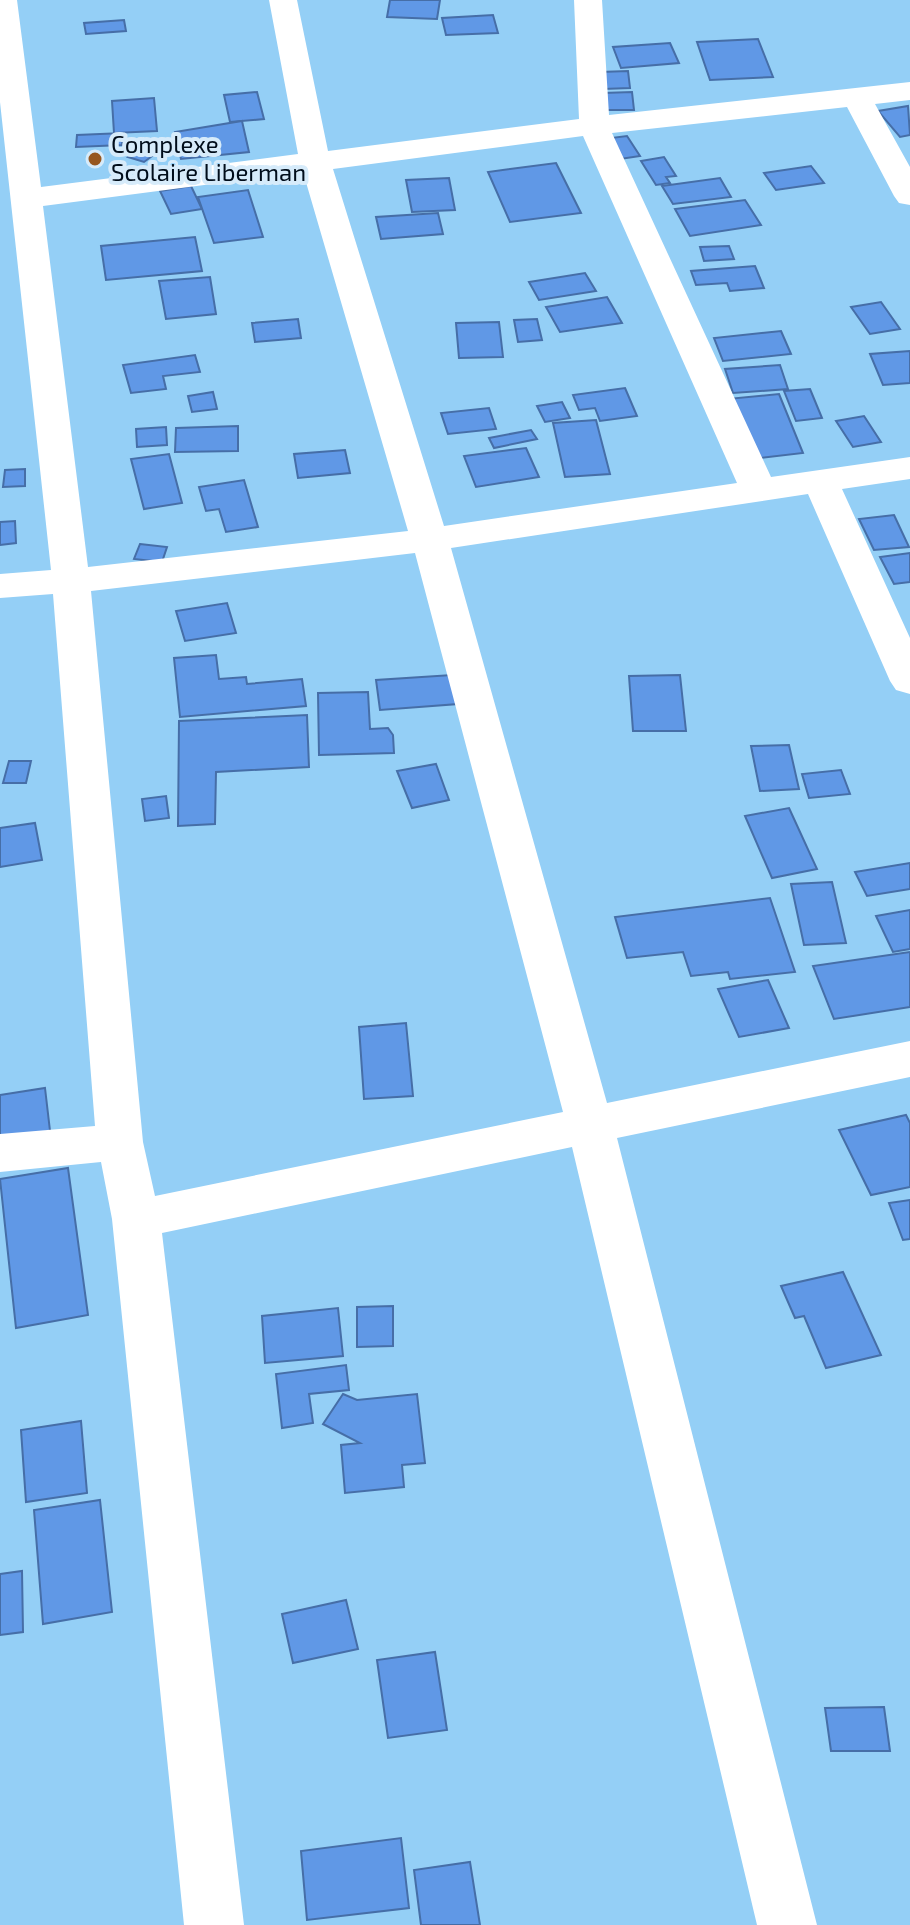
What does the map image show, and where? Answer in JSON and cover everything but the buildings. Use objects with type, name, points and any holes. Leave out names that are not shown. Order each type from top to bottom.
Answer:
[{"type":"street","points":[[3,0],[71,581],[120,1142],[136,1219],[214,1925]]},
{"type":"street","points":[[283,0],[315,161],[430,541],[590,1125],[787,1925]]},
{"type":"street","points":[[588,0],[594,126],[758,489]]},
{"type":"street","points":[[28,198],[594,126],[910,91]]},
{"type":"street","points":[[857,98],[910,196]]},
{"type":"street","points":[[0,586],[71,581],[430,541],[910,468]]},
{"type":"street","points":[[820,481],[910,681]]},
{"type":"street","points":[[136,1219],[910,1059]]},
{"type":"street","points":[[0,1153],[120,1142]]},
{"type":"place","name":"Complexe Scolaire Liberman","points":[[95,159]]}]
